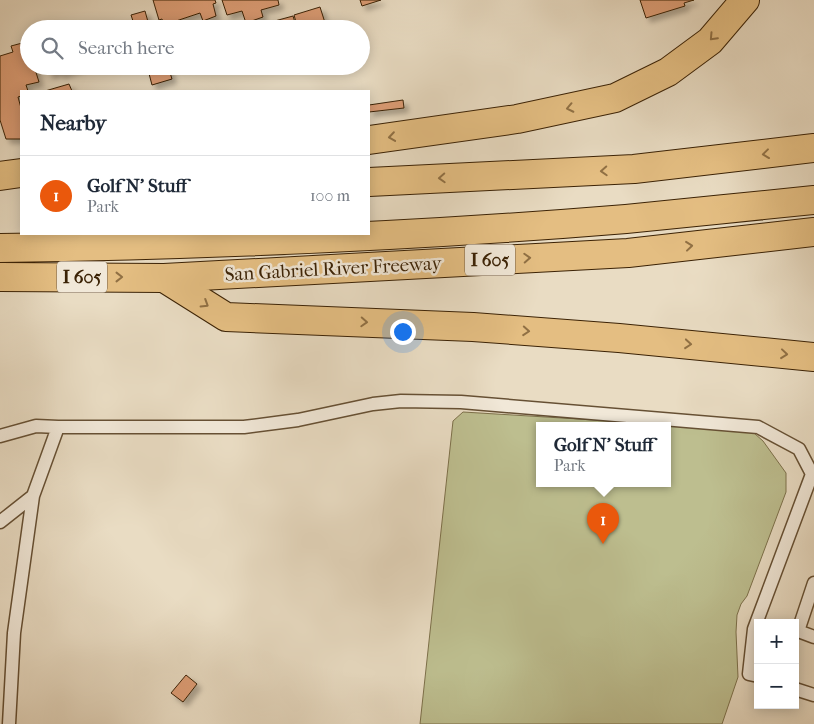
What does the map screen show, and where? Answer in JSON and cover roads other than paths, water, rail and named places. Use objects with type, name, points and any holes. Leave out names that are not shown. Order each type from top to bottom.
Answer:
[{"type":"highway","points":[[370,140],[517,118],[615,98],[668,72],[710,41],[745,0]]},
{"type":"highway","points":[[370,182],[634,169],[814,148]]},
{"type":"highway","points":[[0,176],[20,173]]},
{"type":"highway","points":[[370,222],[669,202],[814,187]]},
{"type":"highway","points":[[0,192],[20,192]]},
{"type":"highway","points":[[0,248],[235,242],[427,233],[626,219],[814,200]]},
{"type":"highway","points":[[0,233],[20,232]]},
{"type":"highway","name":"San Gabriel River Freeway","points":[[0,277],[164,278],[628,253],[814,232]]},
{"type":"highway","points":[[164,278],[226,317],[473,327],[619,338],[814,357]]},
{"type":"lane","points":[[0,436],[36,426],[244,426],[298,420],[373,404],[402,401],[461,402],[758,427],[799,449],[812,474],[754,629],[749,674],[754,675]]},
{"type":"lane","points":[[9,724],[14,633],[33,496],[58,427]]},
{"type":"lane","points":[[0,522],[33,496]]},
{"type":"lane","points":[[814,583],[798,631],[814,637]]},
{"type":"lane","points":[[799,689],[814,695]]},
{"type":"place","name":"Golf N' Stuff","points":[[603,544]]}]
